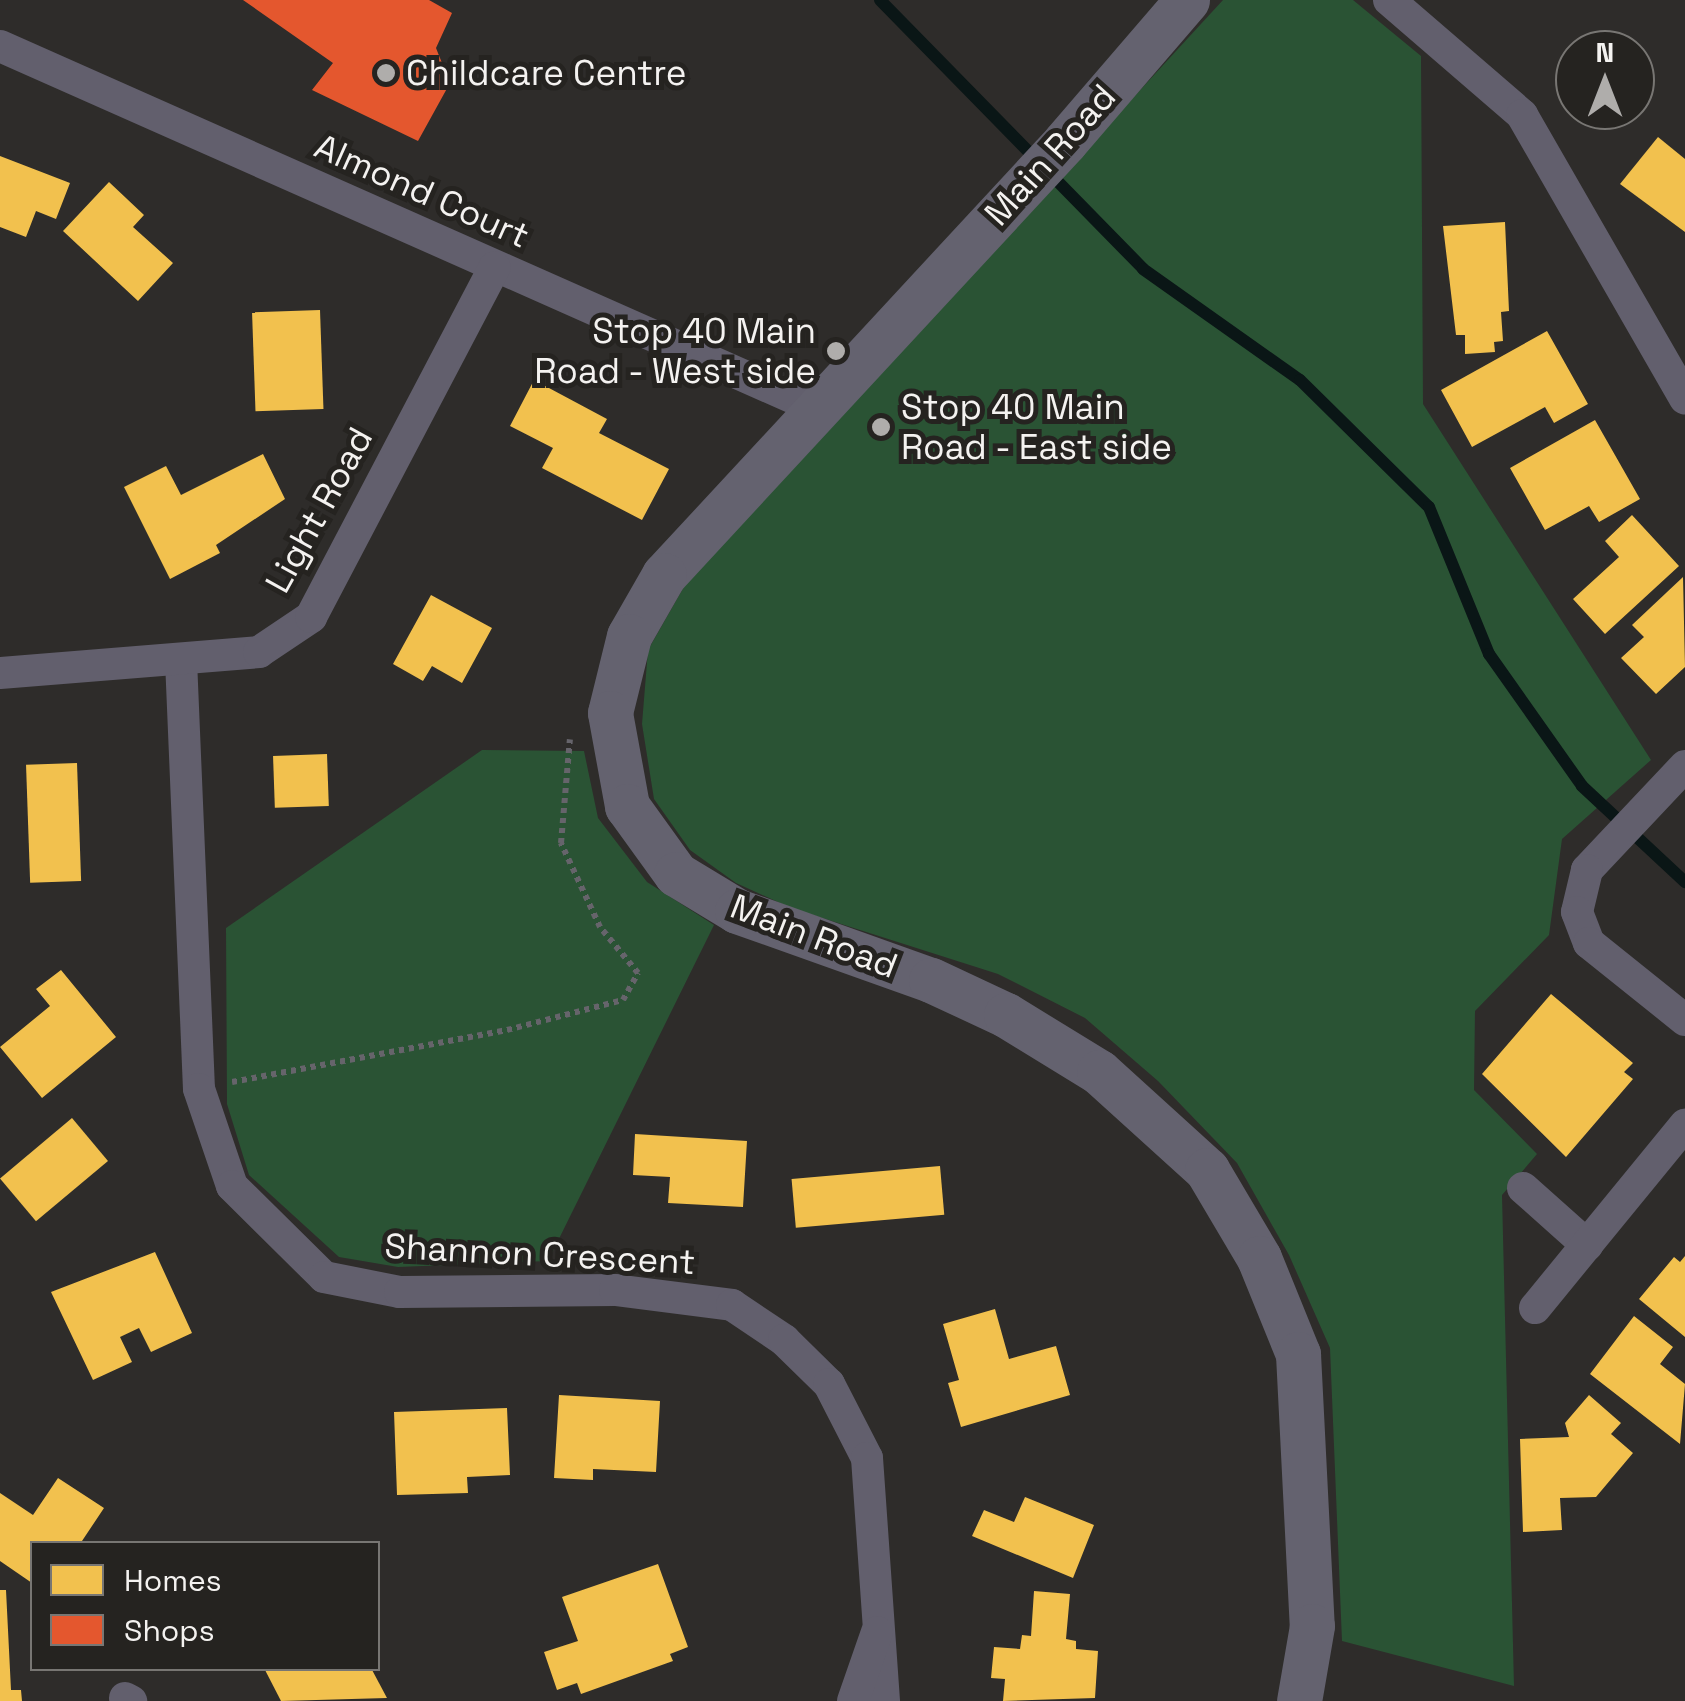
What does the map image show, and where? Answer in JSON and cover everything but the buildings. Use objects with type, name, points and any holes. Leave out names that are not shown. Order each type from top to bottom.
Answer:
[{"type":"main road","name":"Main Road","points":[[1187,0],[1058,149],[814,407],[664,574],[629,636],[610,713],[627,806],[676,874],[737,911],[931,980],[1006,1015],[1100,1072],[1207,1170],[1258,1258],[1298,1354],[1312,1626],[1300,1701]]},
{"type":"street","points":[[1389,0],[1522,115],[1685,399]]},
{"type":"street","name":"Almond Court","points":[[0,46],[814,407]]},
{"type":"street","name":"Light Road","points":[[0,673],[259,652],[311,618],[494,266]]},
{"type":"street","name":"Shannon Crescent","points":[[181,660],[199,1089],[232,1186],[324,1278],[400,1292],[616,1290],[732,1305],[784,1340],[830,1384],[867,1458],[877,1632],[887,1673],[884,1701]]},
{"type":"street","points":[[1685,766],[1587,870],[1577,912],[1589,943],[1685,1020]]},
{"type":"street","points":[[1535,1308],[1685,1126]]},
{"type":"street","points":[[1524,1188],[1587,1245]]},
{"type":"street","name":"Shannon Crescent","points":[[852,1701],[877,1632]]},
{"type":"path","points":[[199,1089],[507,1030],[623,1000],[638,973],[600,927],[561,843],[571,734]]},
{"type":"green space","points":[[1223,0],[1353,0],[1421,56],[1423,404],[1651,760],[1562,839],[1549,935],[1475,1011],[1474,1090],[1537,1154],[1502,1195],[1514,1686],[1342,1641],[1330,1348],[1289,1255],[1237,1163],[1158,1081],[1085,1018],[998,974],[791,908],[736,883],[690,850],[654,799],[642,724],[648,650],[685,585]]},
{"type":"green space","points":[[482,750],[584,751],[598,818],[647,882],[714,925],[548,1261],[398,1267],[339,1257],[249,1175],[227,1104],[226,928]]},
{"type":"waterway","points":[[880,0],[1143,269],[1300,380],[1429,507],[1489,654],[1582,786],[1685,882]]},
{"type":"place","name":"Childcare Centre","points":[[386,73]]},
{"type":"place","name":"Stop 40 Main Road - West side","points":[[836,351]]},
{"type":"place","name":"Stop 40 Main Road - East side","points":[[881,427]]}]
